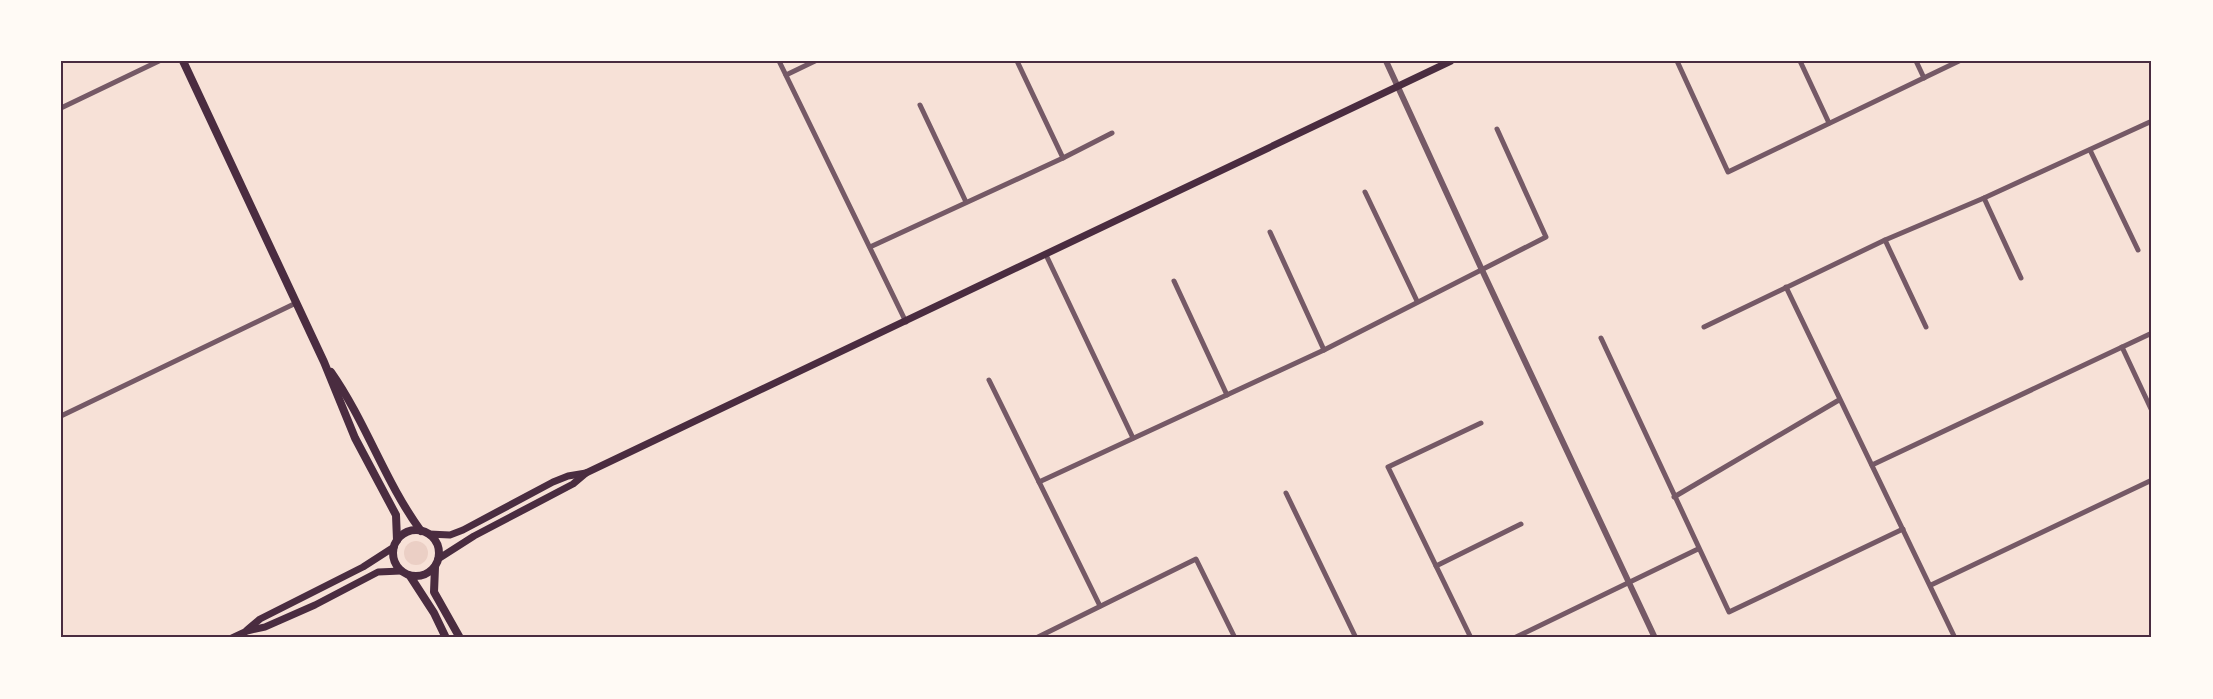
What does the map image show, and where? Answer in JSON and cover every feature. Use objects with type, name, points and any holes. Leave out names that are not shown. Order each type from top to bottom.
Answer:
[{"type":"main road","points":[[183,61],[324,362],[355,438],[396,515],[394,560],[401,571],[410,576],[434,613],[446,638]]},
{"type":"main road","points":[[247,631],[260,619],[363,568],[408,532],[454,534],[553,482],[586,472],[906,322],[1451,61]]},
{"type":"main road","points":[[324,362],[344,390],[398,495],[425,533],[437,545],[434,592],[460,638]]},
{"type":"main road","points":[[410,576],[424,575],[436,563],[474,536],[573,484],[586,472]]},
{"type":"main road","points":[[232,638],[247,631],[265,627],[315,605],[378,572],[401,571]]},
{"type":"street","points":[[61,108],[159,61]]},
{"type":"street","points":[[779,61],[906,322]]},
{"type":"street","points":[[786,75],[815,61]]},
{"type":"street","points":[[1017,61],[1063,158]]},
{"type":"street","points":[[1386,61],[1655,638]]},
{"type":"street","points":[[1677,61],[1728,172],[1959,61]]},
{"type":"street","points":[[1800,61],[1829,124]]},
{"type":"street","points":[[1916,61],[1924,78]]},
{"type":"street","points":[[920,105],[966,202]]},
{"type":"street","points":[[1704,327],[1885,240],[1984,198],[2152,121]]},
{"type":"street","points":[[1039,482],[1324,350],[1546,237],[1497,129]]},
{"type":"street","points":[[870,247],[1063,158],[1112,133]]},
{"type":"street","points":[[2090,150],[2138,250]]},
{"type":"street","points":[[1365,192],[1417,301]]},
{"type":"street","points":[[1984,198],[2021,278]]},
{"type":"street","points":[[1270,232],[1324,350]]},
{"type":"street","points":[[1885,240],[1926,327]]},
{"type":"street","points":[[1046,255],[1133,438]]},
{"type":"street","points":[[1174,281],[1227,394]]},
{"type":"street","points":[[1786,287],[1955,638]]},
{"type":"street","points":[[61,416],[296,303]]},
{"type":"street","points":[[1872,466],[2152,333]]},
{"type":"street","points":[[1601,338],[1728,612],[1903,529]]},
{"type":"street","points":[[2122,347],[2152,412]]},
{"type":"street","points":[[989,380],[1100,606]]},
{"type":"street","points":[[1674,497],[1839,400]]},
{"type":"street","points":[[1471,638],[1388,467],[1481,423]]},
{"type":"street","points":[[1930,585],[2152,480]]},
{"type":"street","points":[[1286,493],[1356,638]]},
{"type":"street","points":[[1436,566],[1521,524]]},
{"type":"street","points":[[1514,638],[1698,549]]},
{"type":"street","points":[[1036,638],[1196,559],[1235,638]]},
{"type":"shaded area","points":[[416,541],[424,545],[428,553],[424,561],[416,565],[408,561],[404,553],[408,545]]}]
